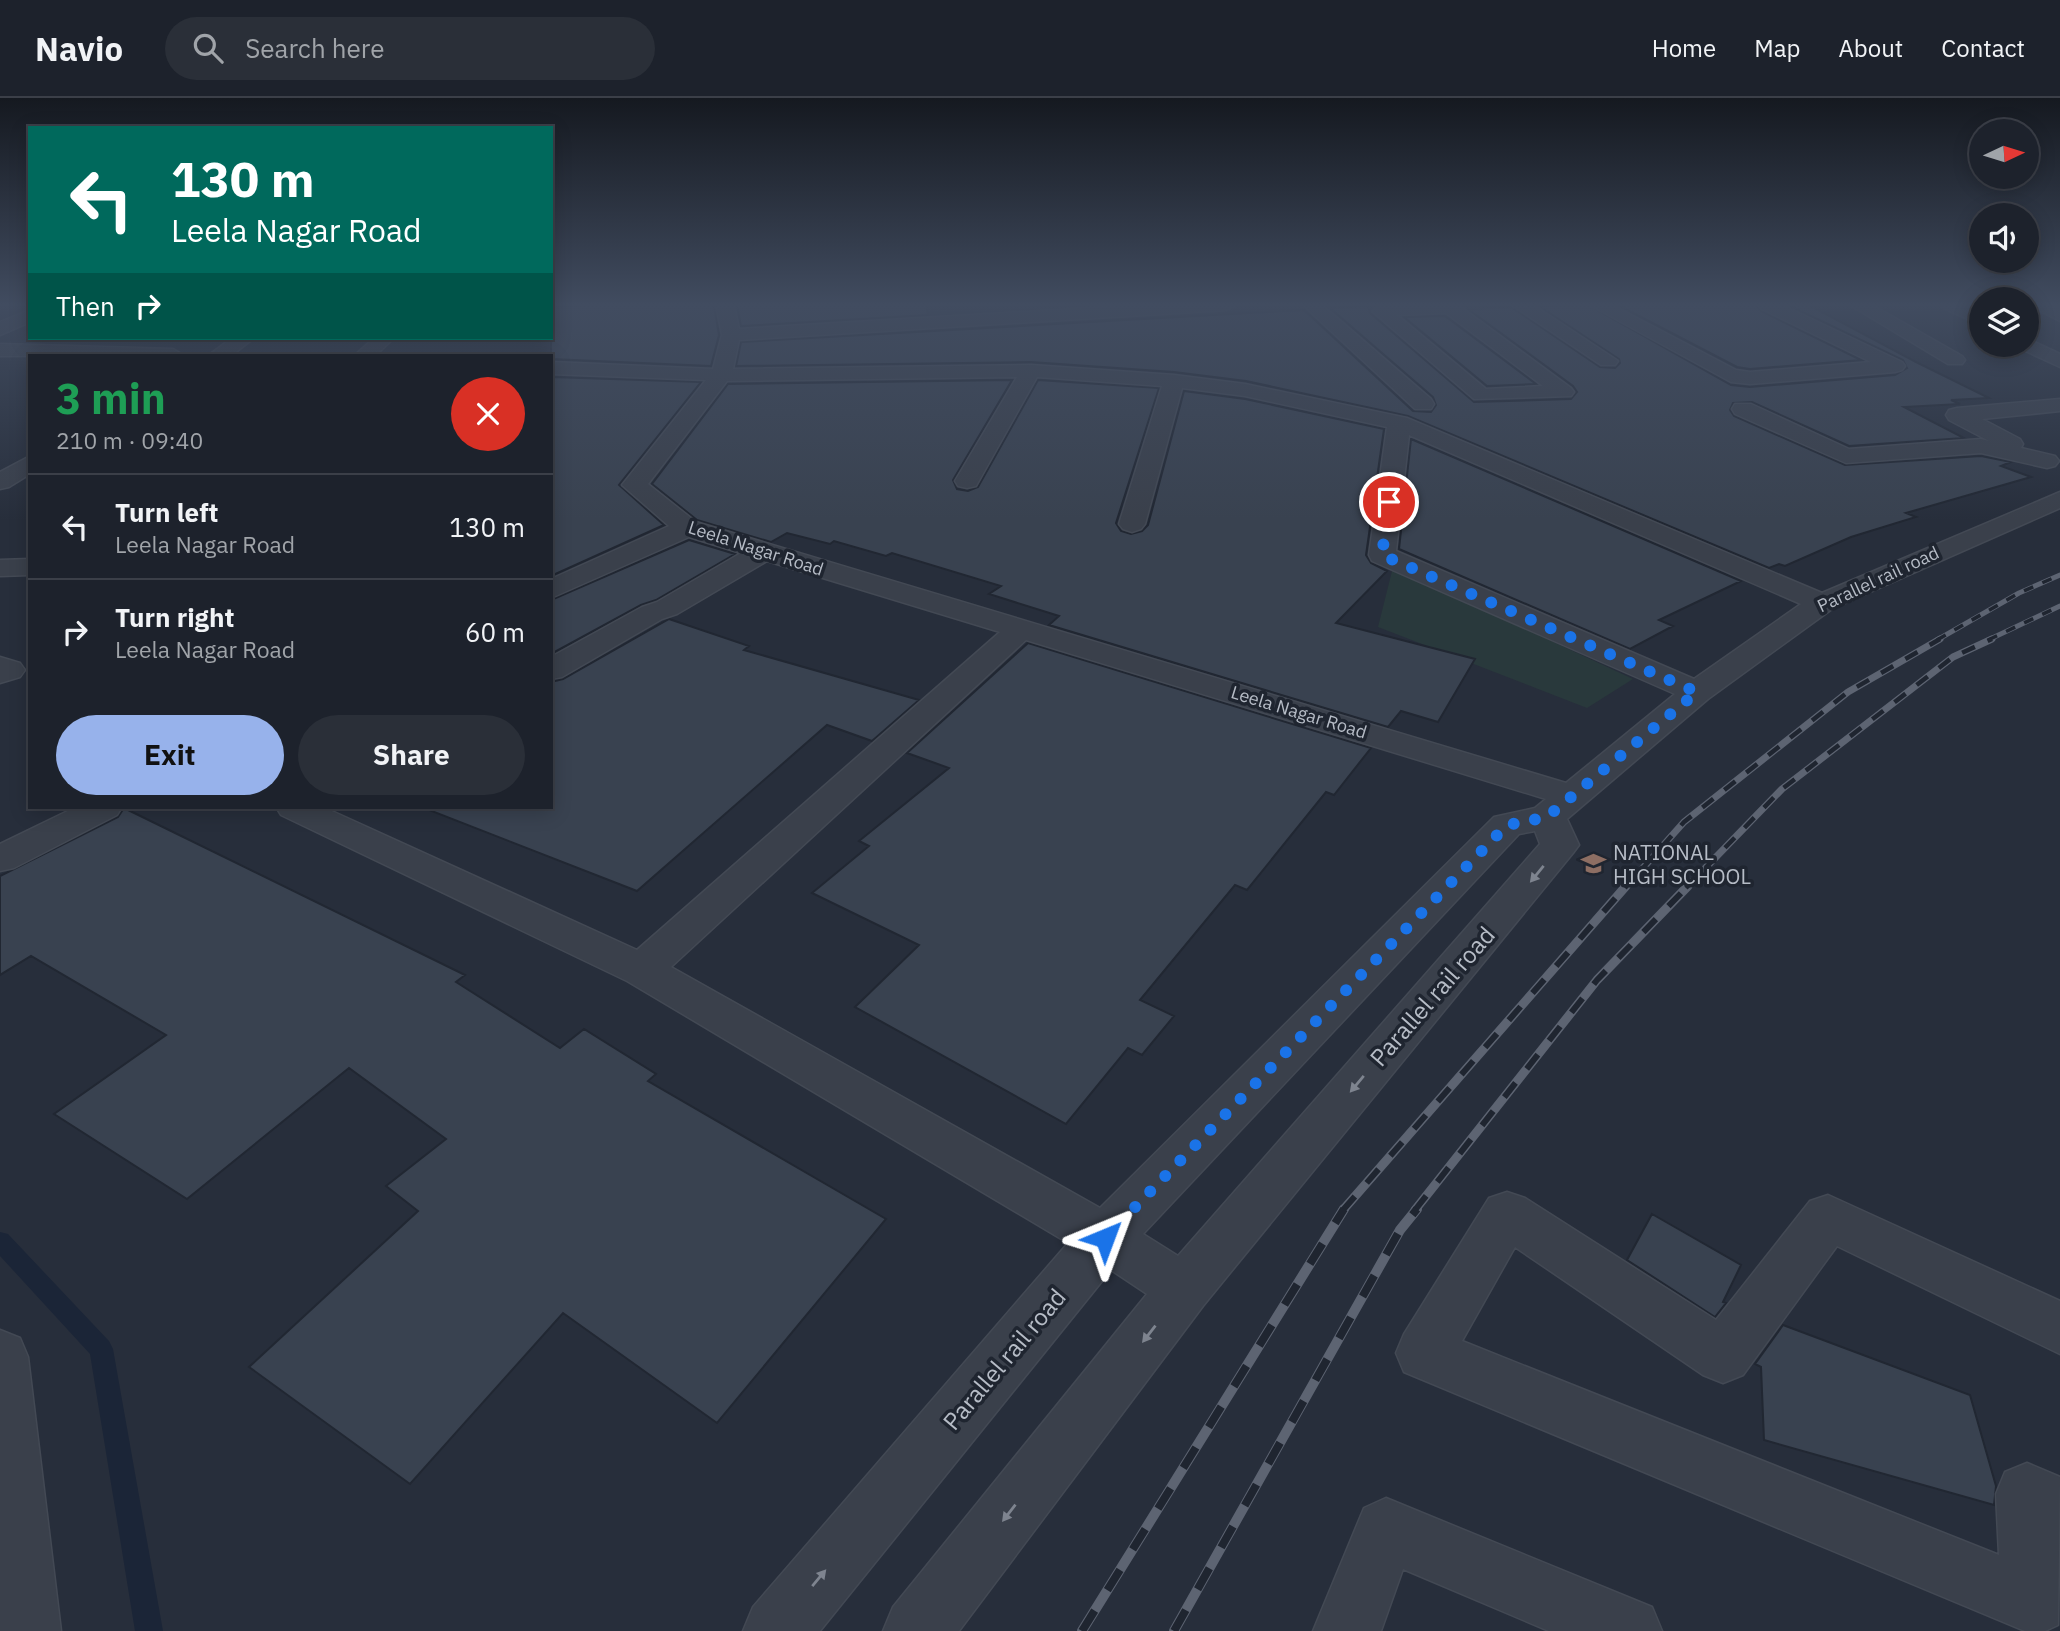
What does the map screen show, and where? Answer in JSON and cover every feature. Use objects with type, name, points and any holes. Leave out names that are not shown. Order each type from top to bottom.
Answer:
[{"type":"street","name":"Leela Nagar Road","points":[[721,377],[635,485],[687,528],[1021,629],[1558,806]]},
{"type":"street","points":[[967,481],[1028,377]]},
{"type":"street","points":[[1110,377],[1245,390],[1399,423],[1822,603]]},
{"type":"street","points":[[1392,377],[1423,404]]},
{"type":"street","points":[[1459,377],[1481,395],[1564,392],[1544,377]]},
{"type":"street","points":[[1736,377],[1768,377]]},
{"type":"street","points":[[1132,524],[1174,381]]},
{"type":"street","points":[[1342,410],[1448,403]]},
{"type":"street","points":[[2053,464],[1957,415],[2060,405]]},
{"type":"street","points":[[1743,409],[1846,456],[1981,446],[2053,464]]},
{"type":"street","points":[[1399,423],[1382,555],[1697,692]]},
{"type":"street","points":[[0,482],[28,464]]},
{"type":"street","name":"Parallel rail road","points":[[777,1631],[1105,1238],[1507,825],[1558,806],[1697,692],[1822,603],[2060,499]]},
{"type":"street","points":[[553,589],[687,528]]},
{"type":"street","points":[[553,669],[652,613],[667,608],[762,552]]},
{"type":"street","points":[[0,568],[28,567]]},
{"type":"street","points":[[642,970],[1021,629]]},
{"type":"street","points":[[0,666],[9,670],[0,674]]},
{"type":"street","name":"Parallel rail road","points":[[916,1631],[1184,1289],[1560,845],[1558,806]]},
{"type":"street","points":[[0,859],[100,809]]},
{"type":"street","points":[[298,809],[642,970],[1105,1238],[1184,1289]]},
{"type":"street","points":[[2060,1328],[1828,1217],[1723,1356],[1507,1214],[1424,1353],[2035,1602],[2027,1493],[2060,1508]]},
{"type":"street","points":[[0,1357],[27,1631]]},
{"type":"street","points":[[1347,1631],[1386,1530],[1628,1631]]},
{"type":"shaded area","points":[[1393,567],[1633,679],[1587,708],[1378,627]]},
{"type":"building","points":[[553,377],[701,382],[619,485],[664,525],[553,575]]},
{"type":"building","points":[[1210,377],[1376,377],[1413,411],[1431,412],[1436,405],[1433,397],[1409,377],[1444,377],[1474,402],[1571,399],[1577,392],[1560,377],[1716,377],[1731,385],[1750,387],[1876,377],[1945,377],[1989,398],[1951,400],[1960,404],[1904,407],[1964,438],[1849,446],[1752,402],[1733,403],[1730,410],[1734,416],[1845,465],[1981,456],[2011,462],[2001,466],[2031,477],[1906,513],[1916,517],[1851,537],[1785,566],[1779,564],[1769,568],[1408,416],[1246,381]]},
{"type":"building","points":[[1476,377],[1526,377],[1536,384],[1487,386]]},
{"type":"building","points":[[1012,380],[953,480],[957,489],[968,491],[978,487],[1038,380],[1159,388],[1116,523],[1121,531],[1131,534],[1142,531],[1148,525],[1184,391],[1245,399],[1384,429],[1366,555],[1371,563],[1387,571],[1336,623],[1475,659],[1438,722],[1401,711],[1388,727],[1049,625],[1059,616],[989,594],[1001,586],[892,553],[886,556],[834,541],[830,544],[787,533],[771,542],[697,520],[652,484],[728,384]]},
{"type":"building","points":[[1411,439],[1741,581],[1659,620],[1673,626],[1630,649],[1399,549]]},
{"type":"building","points":[[689,540],[735,554],[656,600],[641,605],[553,653],[553,599]]},
{"type":"building","points":[[669,619],[749,646],[744,650],[919,700],[872,741],[827,725],[637,891],[429,810],[553,809],[553,682],[563,679]]},
{"type":"building","points":[[1028,643],[1371,748],[1334,795],[1326,792],[1247,890],[1235,885],[1140,1000],[1174,1016],[1142,1055],[1128,1048],[1066,1124],[855,1007],[919,945],[812,893],[869,846],[859,841],[949,768],[907,753]]},
{"type":"building","points":[[126,809],[465,975],[456,982],[560,1048],[584,1029],[656,1074],[648,1081],[886,1219],[717,1423],[563,1313],[410,1484],[249,1367],[418,1211],[386,1186],[446,1139],[349,1068],[187,1199],[54,1114],[166,1035],[31,956],[0,975],[0,876],[118,817]]},
{"type":"building","points":[[1652,1214],[1741,1265],[1723,1302],[1726,1303],[1715,1317],[1627,1260]]},
{"type":"building","points":[[1783,1325],[1970,1395],[1996,1486],[1994,1505],[1764,1440],[1761,1367],[1755,1364]]},
{"type":"waterway","points":[[0,1241],[101,1349],[149,1631]]},
{"type":"railway","points":[[1937,640],[2019,593],[2060,575]]},
{"type":"railway","points":[[1988,640],[2060,606]]},
{"type":"railway","points":[[1625,888],[1684,822],[1848,692],[1940,639]]},
{"type":"railway","points":[[1686,888],[1782,789],[1953,657],[1992,639]]},
{"type":"railway","points":[[1343,1210],[1626,886]]},
{"type":"railway","points":[[1415,1210],[1597,980],[1688,886]]},
{"type":"railway","points":[[1082,1631],[1344,1209]]},
{"type":"railway","points":[[1174,1631],[1400,1230],[1417,1209]]},
{"type":"place","name":"NATIONAL HIGH SCHOOL","points":[[1593,864]]},
{"type":"route","points":[[1105,1238],[1507,825],[1547,817],[1570,795],[1697,692],[1382,555],[1389,502]]}]
